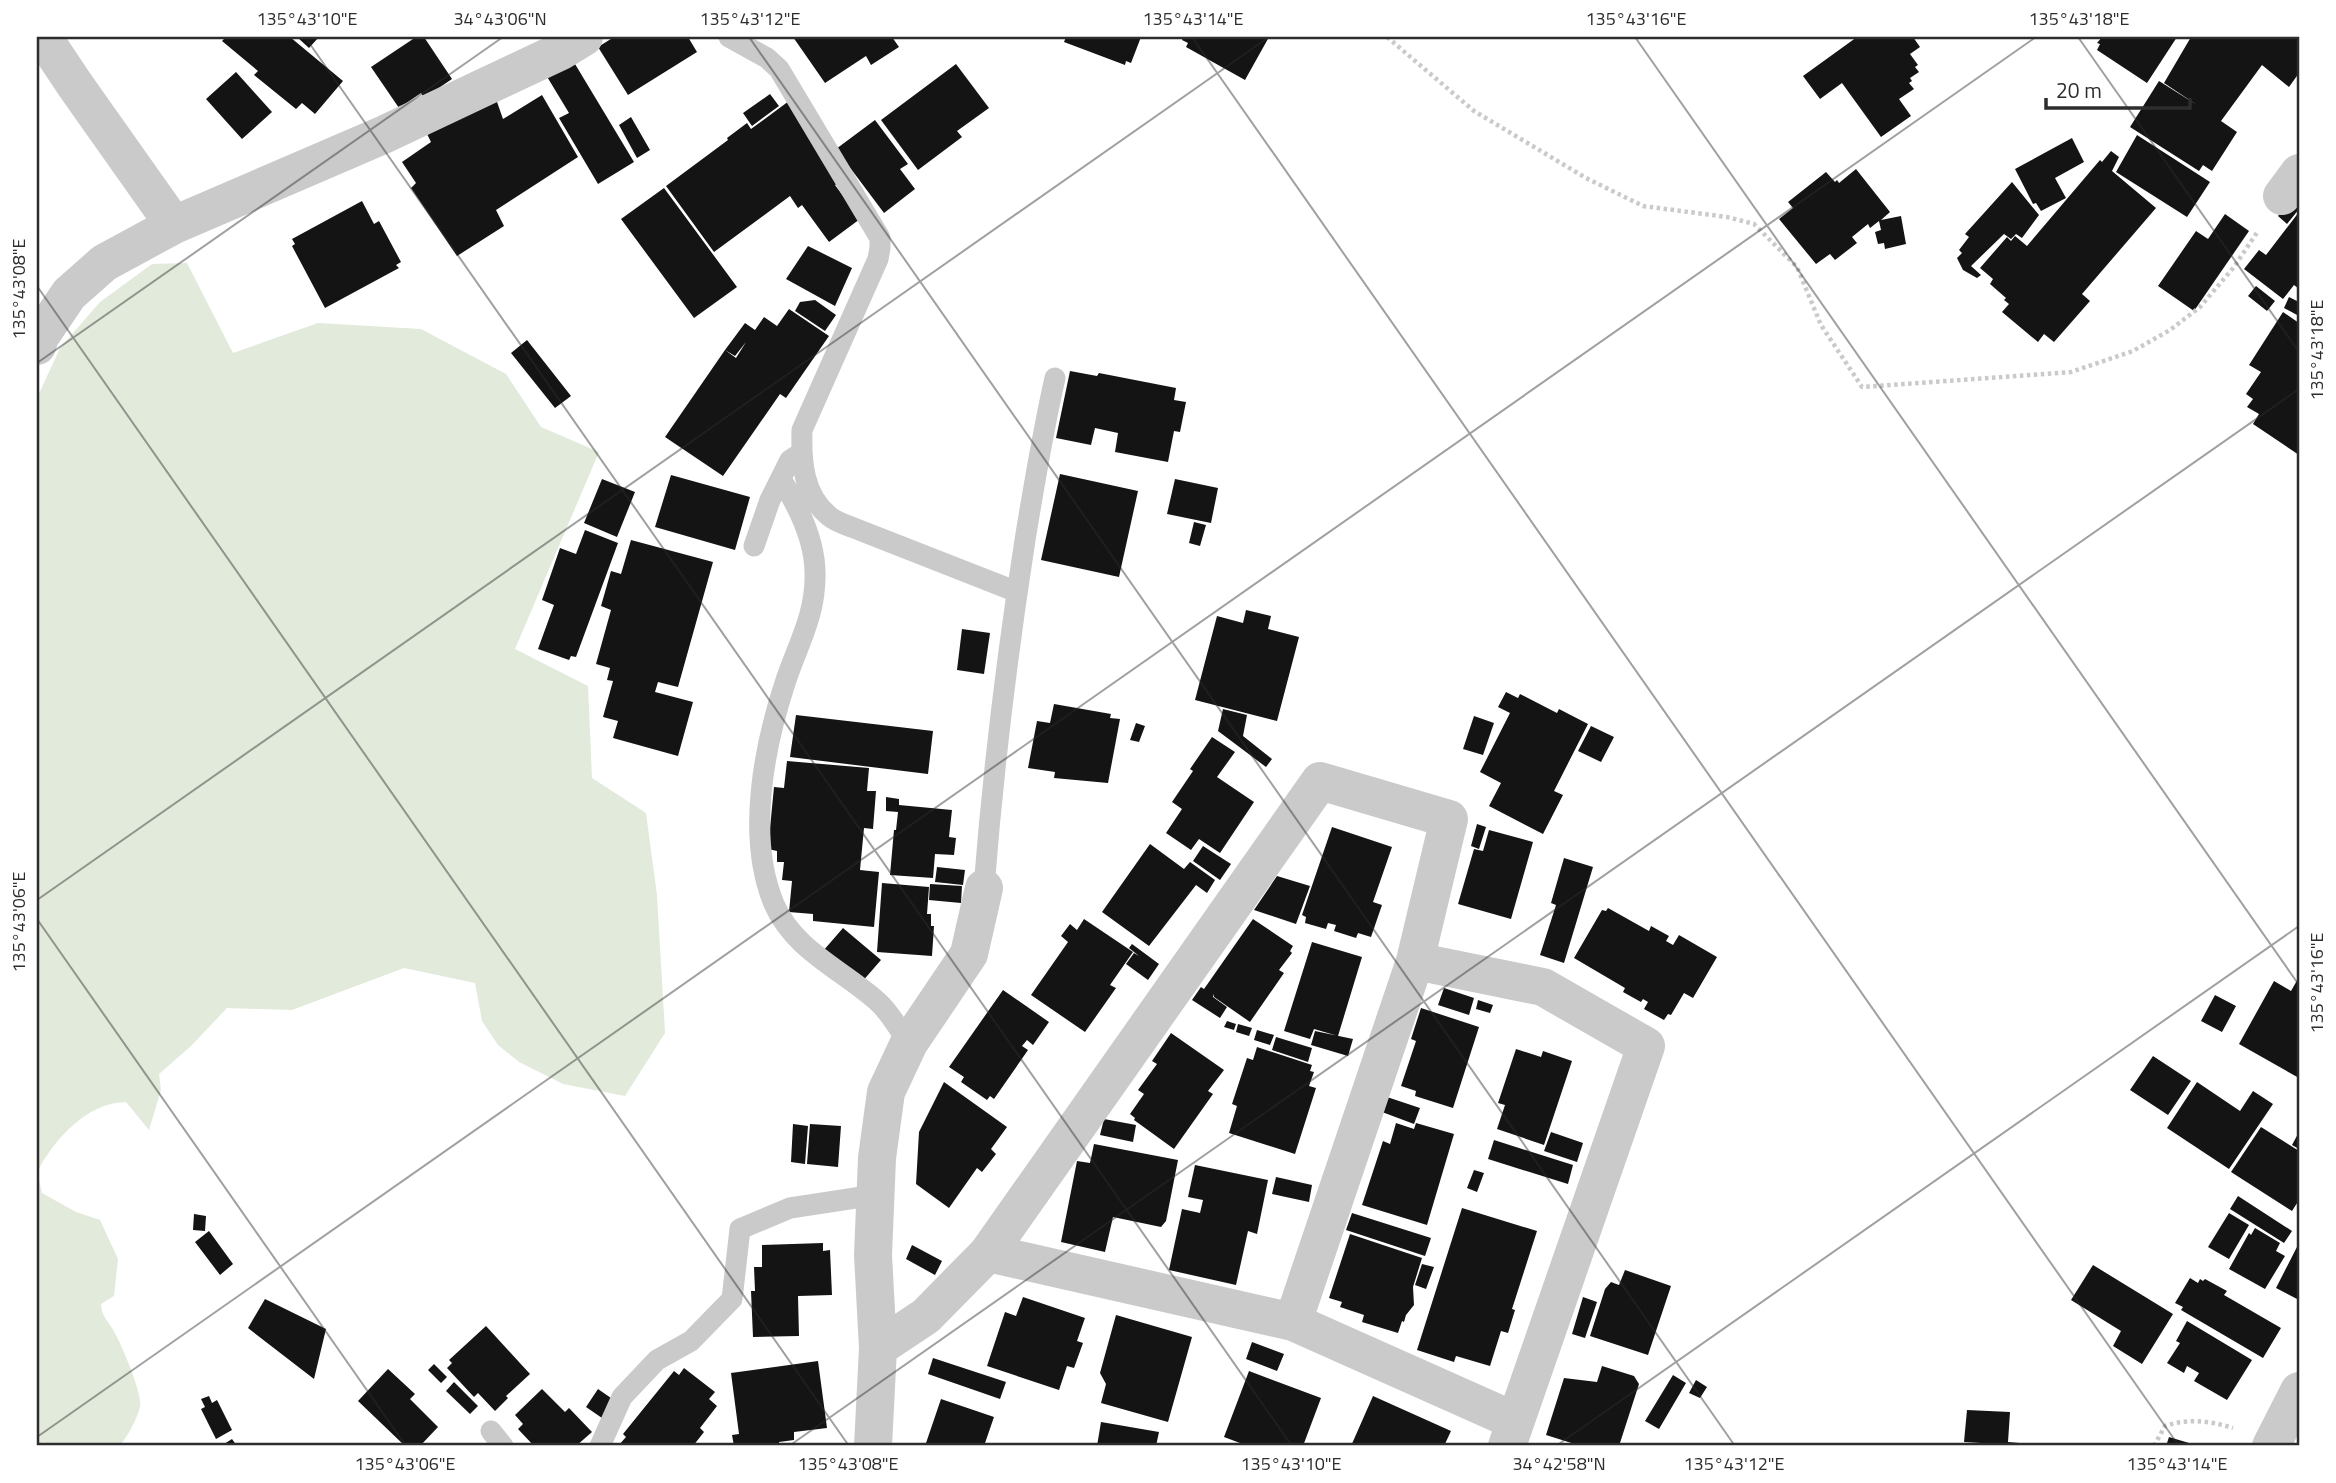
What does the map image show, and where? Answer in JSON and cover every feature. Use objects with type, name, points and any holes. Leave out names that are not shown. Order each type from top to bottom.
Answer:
[{"type":"street","points":[[43,37],[174,225]]},
{"type":"street","points":[[37,346],[40,337],[69,294],[104,263],[174,225],[383,135],[561,51],[583,37]]},
{"type":"street","points":[[878,1348],[926,1316],[988,1253],[1320,781],[1449,819],[1415,961],[1293,1322]]},
{"type":"street","points":[[873,1446],[878,1348],[873,1255],[875,1195],[886,1092],[909,1043],[969,954],[984,888]]},
{"type":"street","points":[[988,1253],[1293,1322],[1511,1434],[1646,1046],[1543,987],[1415,961]]},
{"type":"street","points":[[2273,1443],[2299,1391]]},
{"type":"lane","points":[[729,37],[767,58],[779,69],[880,238],[878,259],[802,430],[804,476],[815,502],[831,517],[1017,592]]},
{"type":"lane","points":[[984,888],[994,761],[1017,592],[1043,430],[1055,378]]},
{"type":"lane","points":[[754,546],[770,500],[790,460],[801,453]]},
{"type":"lane","points":[[781,479],[793,498],[806,532],[815,571],[813,609],[786,681],[763,767],[761,825],[764,868],[774,902],[786,927],[808,949],[879,1002],[909,1043]]},
{"type":"lane","points":[[600,1446],[622,1397],[657,1360],[691,1341],[732,1299],[740,1228],[790,1208],[875,1195]]},
{"type":"path","points":[[1387,37],[1474,111],[1586,178],[1643,206],[1727,217],[1754,225],[1797,267],[1821,325],[1862,387],[2071,372],[2133,351],[2170,330],[2200,307],[2234,267],[2291,184]]},
{"type":"path","points":[[2154,1446],[2165,1426],[2180,1421],[2216,1422],[2273,1443]]},
{"type":"shaded area","points":[[187,263],[233,353],[318,323],[421,329],[506,374],[541,427],[599,452],[515,649],[588,686],[592,778],[646,813],[657,895],[665,1033],[625,1096],[563,1084],[519,1062],[498,1045],[482,1021],[475,983],[404,968],[292,1010],[227,1008],[191,1046],[159,1074],[161,1090],[149,1130],[126,1102],[98,1108],[62,1136],[37,1172],[37,398],[60,348],[100,302],[152,264]]},
{"type":"shaded area","points":[[37,1172],[42,1193],[76,1212],[100,1220],[118,1259],[114,1296],[101,1304],[101,1308],[127,1359],[140,1401],[134,1422],[119,1446],[52,1446],[43,1442],[41,1446],[37,1446]]},
{"type":"building","points":[[226,37],[290,37],[343,81],[315,114],[302,103],[296,109],[254,75],[258,71],[222,41]]},
{"type":"building","points":[[297,37],[319,37],[309,48]]},
{"type":"building","points":[[416,37],[424,37],[452,79],[424,98],[421,93],[399,108],[371,67]]},
{"type":"building","points":[[614,37],[688,37],[697,52],[628,95],[598,47]]},
{"type":"building","points":[[793,37],[892,37],[899,47],[871,65],[866,56],[825,83]]},
{"type":"building","points":[[1066,37],[1141,37],[1131,63],[1126,61],[1125,65],[1064,42]]},
{"type":"building","points":[[1183,37],[1269,37],[1245,80],[1186,47],[1188,43],[1182,40]]},
{"type":"building","points":[[1857,37],[1913,37],[1920,47],[1910,54],[1918,65],[1915,67],[1919,72],[1910,78],[1912,81],[1909,83],[1914,89],[1899,99],[1911,116],[1881,137],[1842,83],[1820,99],[1803,76]]},
{"type":"building","points":[[2102,37],[2177,37],[2147,83],[2097,50],[2100,44],[2097,43]]},
{"type":"building","points":[[2191,37],[2299,38],[2299,73],[2289,87],[2262,65],[2221,121],[2237,132],[2212,171],[2203,165],[2199,171],[2130,127],[2159,81],[2197,105],[2164,83]]},
{"type":"building","points":[[572,59],[634,162],[598,184],[559,118],[569,113],[546,75]]},
{"type":"building","points":[[956,64],[989,108],[957,131],[962,137],[918,170],[881,120]]},
{"type":"building","points":[[236,72],[272,112],[242,139],[206,99]]},
{"type":"building","points":[[770,94],[779,106],[752,126],[743,113]]},
{"type":"building","points":[[542,95],[578,157],[496,210],[504,226],[457,256],[411,188],[416,183],[402,162],[431,142],[427,134],[496,99],[503,119]]},
{"type":"building","points":[[789,101],[839,183],[835,185],[860,219],[829,242],[802,205],[798,208],[790,196],[714,252],[666,186],[747,123],[751,129]]},
{"type":"building","points":[[631,117],[650,150],[637,158],[619,125]]},
{"type":"building","points":[[875,120],[908,164],[900,169],[915,189],[884,213],[836,149]]},
{"type":"building","points":[[2137,135],[2210,182],[2187,217],[2116,172]]},
{"type":"building","points":[[2072,138],[2084,162],[2055,178],[2066,198],[2041,211],[2036,203],[2033,204],[2015,169]]},
{"type":"building","points":[[2111,151],[2119,157],[2112,171],[2156,208],[2082,294],[2090,301],[2054,342],[2044,334],[2038,342],[2002,312],[2009,304],[2004,300],[2006,298],[1990,284],[1993,279],[1980,268],[2007,237],[2011,241],[2015,236],[2027,246],[2100,160],[2102,162]]},
{"type":"building","points":[[1856,169],[1890,212],[1881,220],[1901,216],[1906,244],[1885,249],[1884,243],[1878,244],[1875,232],[1881,230],[1879,221],[1870,228],[1868,224],[1852,237],[1857,243],[1835,260],[1830,254],[1816,264],[1779,219],[1793,208],[1788,202],[1826,172],[1839,183]]},
{"type":"building","points":[[2012,182],[2039,215],[2022,238],[2016,234],[2011,239],[2004,234],[1971,266],[1981,275],[1977,278],[1963,270],[1957,258],[1962,253],[1959,250],[1969,237],[1965,234]]},
{"type":"building","points":[[664,188],[737,287],[694,318],[621,219]]},
{"type":"building","points":[[2299,190],[2299,209],[2287,224],[2278,216]]},
{"type":"building","points":[[362,201],[374,224],[379,221],[401,262],[396,265],[399,268],[325,308],[292,246],[295,244],[292,239]]},
{"type":"building","points":[[2299,212],[2299,289],[2294,285],[2283,299],[2244,269],[2259,250],[2266,255]]},
{"type":"building","points":[[2225,214],[2249,231],[2194,311],[2158,286],[2196,231],[2208,239]]},
{"type":"building","points":[[808,246],[852,268],[835,306],[786,279]]},
{"type":"building","points":[[2256,286],[2275,301],[2267,311],[2248,296]]},
{"type":"building","points":[[2289,297],[2299,302],[2299,316],[2284,308]]},
{"type":"building","points":[[815,300],[836,315],[825,331],[795,311],[800,302]]},
{"type":"building","points":[[789,309],[829,336],[786,398],[780,394],[723,476],[665,437],[725,350],[745,323],[755,330],[764,317],[777,326]]},
{"type":"building","points":[[2283,312],[2299,323],[2299,455],[2253,424],[2259,414],[2247,407],[2253,399],[2246,394],[2261,372],[2249,365]]},
{"type":"building","points":[[527,340],[571,396],[555,408],[511,353]]},
{"type":"building","points":[[1070,371],[1097,376],[1099,373],[1176,388],[1174,400],[1186,402],[1180,432],[1174,431],[1168,462],[1115,452],[1118,433],[1095,428],[1091,445],[1056,438]]},
{"type":"building","points":[[1060,474],[1138,491],[1119,577],[1041,560]]},
{"type":"building","points":[[671,475],[750,497],[735,550],[655,527]]},
{"type":"building","points":[[602,479],[635,492],[617,537],[584,523]]},
{"type":"building","points":[[1175,479],[1218,488],[1211,523],[1167,514]]},
{"type":"building","points":[[1194,522],[1206,525],[1200,546],[1189,543]]},
{"type":"building","points":[[585,530],[618,543],[576,657],[571,656],[569,660],[538,649],[554,605],[542,600],[560,548],[576,554]]},
{"type":"building","points":[[631,540],[713,562],[678,687],[658,682],[655,692],[693,702],[678,756],[613,738],[618,721],[603,717],[613,681],[607,680],[610,668],[596,664],[611,610],[601,606],[611,571],[621,574]]},
{"type":"building","points":[[1246,610],[1271,616],[1268,629],[1299,637],[1277,721],[1195,700],[1217,616],[1243,623]]},
{"type":"building","points":[[962,629],[990,633],[984,674],[957,670]]},
{"type":"building","points":[[1506,692],[1518,698],[1520,694],[1557,713],[1559,709],[1588,724],[1554,791],[1563,795],[1543,834],[1489,806],[1501,783],[1480,772],[1510,713],[1498,707]]},
{"type":"building","points":[[1054,704],[1111,714],[1110,718],[1120,719],[1108,783],[1054,778],[1055,772],[1028,768],[1037,721],[1050,723]]},
{"type":"building","points":[[1223,709],[1247,715],[1243,736],[1272,759],[1266,767],[1218,731]]},
{"type":"building","points":[[796,715],[933,731],[928,774],[790,757]]},
{"type":"building","points":[[1474,716],[1494,723],[1483,755],[1463,749]]},
{"type":"building","points":[[1136,723],[1145,726],[1139,742],[1130,740]]},
{"type":"building","points":[[1591,726],[1614,737],[1601,762],[1578,751]]},
{"type":"building","points":[[1212,737],[1235,752],[1217,777],[1254,802],[1220,853],[1199,839],[1191,850],[1166,833],[1182,809],[1172,802]]},
{"type":"building","points":[[787,761],[869,768],[867,791],[876,791],[873,829],[864,828],[860,870],[879,872],[874,927],[813,921],[813,914],[789,912],[792,881],[782,880],[784,862],[777,862],[777,851],[768,849],[774,787],[784,788]]},
{"type":"building","points":[[886,797],[899,799],[899,805],[952,810],[949,837],[956,838],[954,855],[935,854],[933,878],[890,875],[898,812],[886,811]]},
{"type":"building","points":[[1477,824],[1486,827],[1479,849],[1471,846]]},
{"type":"building","points":[[1332,827],[1392,847],[1373,902],[1382,905],[1371,937],[1358,933],[1356,938],[1334,931],[1336,925],[1328,923],[1326,929],[1305,923],[1306,917],[1302,915]]},
{"type":"building","points":[[1489,830],[1533,842],[1511,919],[1458,904],[1474,849],[1483,851]]},
{"type":"building","points":[[1150,844],[1184,869],[1190,862],[1215,880],[1207,893],[1196,885],[1149,946],[1102,912]]},
{"type":"building","points":[[1203,846],[1231,864],[1220,880],[1193,861]]},
{"type":"building","points":[[1564,858],[1593,867],[1564,963],[1540,955],[1556,905],[1551,903]]},
{"type":"building","points":[[937,867],[965,870],[963,885],[935,882]]},
{"type":"building","points":[[1277,876],[1310,886],[1296,924],[1254,910]]},
{"type":"building","points":[[882,883],[929,887],[927,914],[931,914],[931,926],[934,926],[932,956],[877,952]]},
{"type":"building","points":[[930,884],[962,886],[961,903],[929,900]]},
{"type":"building","points":[[1608,908],[1649,931],[1651,926],[1669,936],[1666,941],[1673,945],[1679,935],[1717,957],[1693,998],[1684,993],[1671,1015],[1668,1014],[1664,1020],[1644,1009],[1648,1002],[1643,999],[1641,1002],[1623,992],[1625,988],[1574,958],[1602,910],[1606,911]]},
{"type":"building","points":[[1084,919],[1133,952],[1110,985],[1116,988],[1085,1032],[1031,995],[1068,942],[1061,936],[1070,924],[1077,930]]},
{"type":"building","points":[[1253,919],[1293,946],[1290,951],[1292,953],[1279,970],[1284,973],[1250,1022],[1214,997],[1214,994],[1213,997],[1227,1007],[1220,1018],[1192,1000],[1201,987],[1204,989]]},
{"type":"building","points":[[843,928],[881,960],[861,983],[823,951]]},
{"type":"building","points":[[1312,942],[1362,957],[1338,1036],[1314,1029],[1310,1039],[1284,1031]]},
{"type":"building","points":[[1132,944],[1159,964],[1148,980],[1126,964],[1134,953],[1139,956],[1129,948]]},
{"type":"building","points":[[2299,977],[2299,1078],[2239,1044],[2274,981],[2291,991]]},
{"type":"building","points":[[1444,988],[1474,998],[1469,1015],[1438,1005]]},
{"type":"building","points":[[1003,990],[1049,1022],[1033,1045],[1027,1040],[1022,1046],[1028,1050],[994,1099],[990,1096],[987,1100],[961,1082],[964,1077],[949,1067]]},
{"type":"building","points":[[2215,995],[2236,1006],[2222,1032],[2201,1021]]},
{"type":"building","points":[[1478,1000],[1493,1005],[1490,1013],[1476,1009]]},
{"type":"building","points":[[1421,1008],[1479,1027],[1453,1108],[1415,1096],[1416,1091],[1401,1086],[1416,1041],[1411,1039]]},
{"type":"building","points":[[1227,1021],[1236,1024],[1234,1030],[1224,1027]]},
{"type":"building","points":[[1238,1024],[1252,1028],[1249,1036],[1236,1032]]},
{"type":"building","points":[[1257,1030],[1274,1035],[1270,1045],[1254,1040]]},
{"type":"building","points":[[1315,1031],[1353,1039],[1348,1056],[1311,1045]]},
{"type":"building","points":[[1171,1033],[1224,1070],[1208,1091],[1213,1094],[1174,1149],[1134,1120],[1130,1114],[1144,1094],[1138,1090],[1157,1064],[1152,1061]]},
{"type":"building","points":[[1276,1037],[1312,1048],[1308,1062],[1272,1050]]},
{"type":"building","points":[[1257,1047],[1312,1065],[1310,1071],[1314,1072],[1309,1086],[1316,1088],[1295,1154],[1229,1133],[1237,1106],[1232,1104],[1247,1058],[1253,1060]]},
{"type":"building","points":[[1516,1049],[1541,1057],[1543,1051],[1572,1061],[1544,1145],[1497,1129],[1505,1105],[1498,1103]]},
{"type":"building","points":[[2153,1056],[2191,1081],[2168,1115],[2130,1090]]},
{"type":"building","points":[[944,1082],[1007,1127],[991,1149],[996,1154],[982,1172],[977,1168],[949,1208],[916,1184],[919,1132]]},
{"type":"building","points":[[2197,1082],[2240,1111],[2253,1091],[2273,1104],[2229,1169],[2167,1128]]},
{"type":"building","points":[[1387,1097],[1420,1108],[1414,1124],[1382,1112]]},
{"type":"building","points":[[1104,1119],[1136,1125],[1133,1142],[1100,1135]]},
{"type":"building","points":[[1396,1123],[1414,1129],[1416,1123],[1454,1134],[1427,1225],[1362,1205],[1383,1141],[1390,1144]]},
{"type":"building","points":[[793,1124],[808,1126],[805,1164],[791,1162]]},
{"type":"building","points":[[810,1124],[841,1126],[838,1167],[807,1164]]},
{"type":"building","points":[[2261,1127],[2299,1151],[2299,1200],[2292,1211],[2231,1172]]},
{"type":"building","points":[[1551,1132],[1583,1143],[1577,1162],[1544,1151]]},
{"type":"building","points":[[2299,1132],[2299,1149],[2292,1145]]},
{"type":"building","points":[[1494,1140],[1573,1165],[1568,1184],[1488,1159]]},
{"type":"building","points":[[1094,1144],[1178,1160],[1166,1221],[1161,1227],[1113,1217],[1105,1252],[1061,1242],[1077,1161],[1090,1163]]},
{"type":"building","points":[[1195,1165],[1268,1180],[1257,1234],[1248,1231],[1236,1285],[1169,1270],[1182,1209],[1200,1213],[1203,1200],[1188,1197]]},
{"type":"building","points":[[1474,1170],[1484,1173],[1477,1192],[1467,1188]]},
{"type":"building","points":[[1276,1177],[1312,1185],[1309,1202],[1272,1194]]},
{"type":"building","points":[[2238,1196],[2292,1231],[2284,1243],[2230,1209]]},
{"type":"building","points":[[1462,1208],[1537,1231],[1512,1309],[1515,1310],[1508,1333],[1501,1331],[1490,1366],[1456,1356],[1454,1362],[1417,1350]]},
{"type":"building","points":[[1352,1213],[1431,1238],[1425,1256],[1346,1230]]},
{"type":"building","points":[[2229,1213],[2249,1225],[2229,1259],[2208,1247]]},
{"type":"building","points":[[194,1214],[206,1216],[205,1231],[193,1230]]},
{"type":"building","points":[[2255,1228],[2280,1243],[2276,1251],[2285,1256],[2265,1289],[2229,1269],[2249,1233],[2251,1235]]},
{"type":"building","points":[[209,1231],[233,1264],[220,1275],[195,1242]]},
{"type":"building","points":[[1350,1234],[1422,1258],[1413,1287],[1414,1305],[1404,1322],[1402,1321],[1398,1333],[1362,1322],[1364,1315],[1340,1307],[1342,1302],[1329,1298]]},
{"type":"building","points":[[823,1243],[823,1251],[830,1250],[832,1295],[798,1296],[799,1336],[753,1337],[751,1291],[755,1291],[754,1267],[762,1267],[762,1245]]},
{"type":"building","points":[[2299,1243],[2299,1300],[2276,1288]]},
{"type":"building","points":[[912,1245],[942,1261],[935,1275],[906,1259]]},
{"type":"building","points":[[1422,1264],[1434,1267],[1426,1289],[1415,1285]]},
{"type":"building","points":[[2093,1265],[2173,1314],[2142,1364],[2113,1346],[2121,1331],[2071,1300]]},
{"type":"building","points":[[1625,1270],[1671,1286],[1648,1355],[1590,1336],[1605,1289],[1611,1282],[1619,1285]]},
{"type":"building","points":[[2190,1278],[2198,1283],[2200,1279],[2205,1279],[2227,1291],[2224,1295],[2281,1328],[2263,1358],[2181,1310],[2183,1307],[2175,1303]]},
{"type":"building","points":[[1023,1297],[1085,1318],[1077,1341],[1083,1343],[1074,1368],[1067,1366],[1059,1390],[987,1366],[1005,1312],[1016,1316]]},
{"type":"building","points":[[1583,1297],[1597,1302],[1585,1338],[1572,1334]]},
{"type":"building","points":[[265,1299],[326,1329],[314,1379],[248,1328]]},
{"type":"building","points":[[1116,1315],[1192,1337],[1168,1422],[1101,1403],[1106,1384],[1100,1373]]},
{"type":"building","points":[[2187,1321],[2252,1360],[2227,1400],[2194,1381],[2199,1373],[2187,1366],[2184,1373],[2167,1363],[2180,1343],[2176,1341]]},
{"type":"building","points":[[486,1326],[530,1374],[506,1396],[508,1398],[495,1411],[478,1393],[474,1397],[447,1368],[452,1363],[449,1360]]},
{"type":"building","points":[[1252,1342],[1284,1354],[1277,1371],[1246,1359]]},
{"type":"building","points":[[933,1358],[1006,1382],[1000,1399],[928,1374]]},
{"type":"building","points":[[818,1361],[827,1428],[794,1432],[794,1440],[779,1442],[779,1446],[734,1446],[732,1435],[739,1434],[731,1373]]},
{"type":"building","points":[[434,1364],[447,1377],[441,1383],[428,1370]]},
{"type":"building","points":[[1602,1366],[1634,1376],[1639,1384],[1619,1446],[1581,1446],[1546,1435],[1564,1378],[1597,1382]]},
{"type":"building","points":[[684,1368],[715,1392],[709,1399],[717,1406],[700,1428],[704,1432],[693,1446],[618,1446],[626,1437],[623,1434],[674,1371],[679,1375]]},
{"type":"building","points":[[388,1369],[415,1394],[410,1399],[438,1427],[420,1446],[405,1446],[358,1401]]},
{"type":"building","points":[[1249,1371],[1321,1398],[1303,1446],[1248,1446],[1224,1437]]},
{"type":"building","points":[[1673,1375],[1686,1383],[1659,1429],[1645,1421]]},
{"type":"building","points":[[1696,1380],[1707,1387],[1700,1398],[1689,1393]]},
{"type":"building","points":[[454,1382],[478,1406],[470,1414],[446,1391]]},
{"type":"building","points":[[542,1389],[565,1412],[569,1408],[592,1432],[576,1446],[534,1446],[518,1429],[523,1424],[515,1415]]},
{"type":"building","points":[[598,1389],[611,1398],[602,1418],[586,1407]]},
{"type":"building","points":[[209,1396],[212,1403],[217,1400],[232,1430],[216,1439],[201,1409],[205,1407],[201,1399]]},
{"type":"building","points":[[1373,1396],[1451,1431],[1444,1446],[1351,1446]]},
{"type":"building","points":[[941,1399],[994,1417],[984,1446],[925,1446]]},
{"type":"building","points":[[1967,1410],[2010,1412],[2008,1442],[2031,1446],[1964,1442]]},
{"type":"building","points":[[1101,1422],[1159,1432],[1156,1446],[1097,1446]]},
{"type":"building","points":[[2169,1437],[2199,1446],[2166,1446]]},
{"type":"building","points":[[232,1439],[237,1446],[221,1446]]}]
